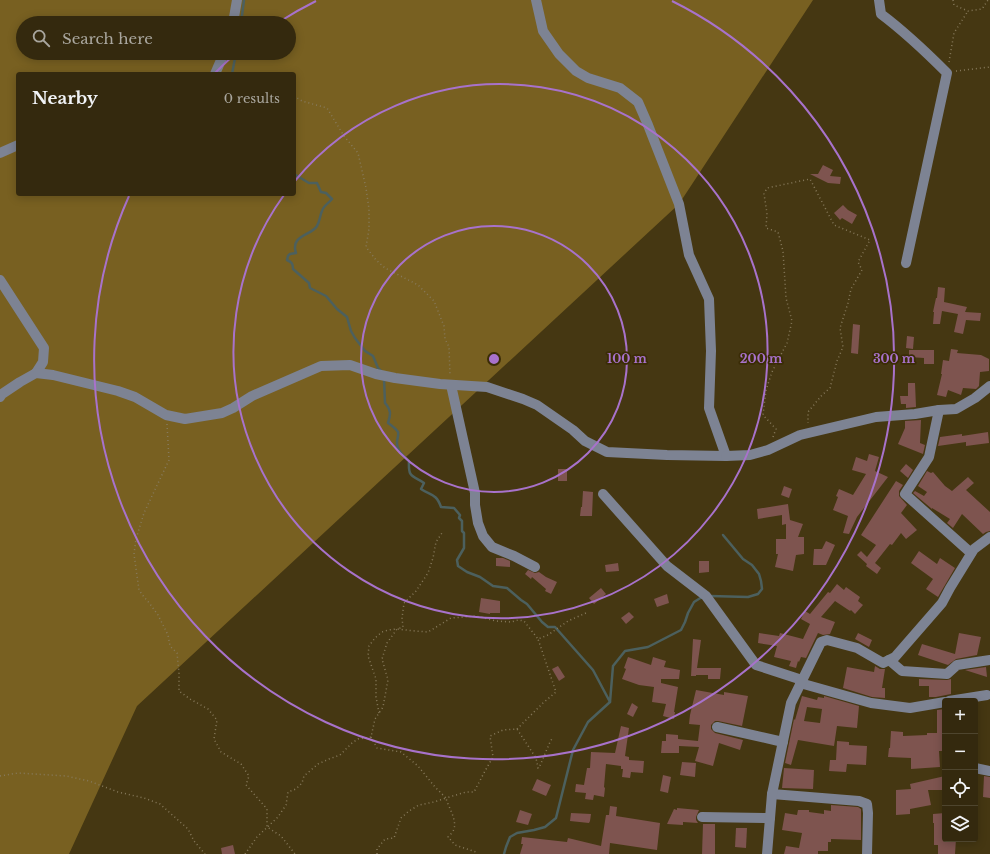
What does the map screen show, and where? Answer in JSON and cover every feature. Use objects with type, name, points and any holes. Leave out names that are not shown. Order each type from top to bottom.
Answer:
[{"type":"street","points":[[234,16],[237,0]]},
{"type":"street","points":[[536,0],[543,31],[559,54],[576,71],[588,78],[620,88],[638,102],[648,125],[679,204],[689,255],[709,299],[711,351],[709,408],[726,456]]},
{"type":"street","points":[[879,0],[881,14],[898,26],[947,72],[906,263]]},
{"type":"street","points":[[216,72],[221,60]]},
{"type":"street","points":[[0,153],[16,146]]},
{"type":"street","points":[[0,280],[44,348],[43,362],[36,373],[20,382],[0,397]]},
{"type":"street","points":[[36,373],[53,375],[129,395],[166,414],[185,419],[199,418],[222,413],[252,396],[321,366],[350,365],[376,374],[395,378],[451,385],[487,387],[523,398],[573,430],[585,441],[607,452],[726,456],[750,455],[768,450],[800,435],[876,417],[956,409],[975,398],[990,386]]},
{"type":"street","points":[[451,385],[475,493],[478,523],[483,536],[492,547],[535,567]]},
{"type":"street","points":[[939,410],[929,457],[905,494],[971,553]]},
{"type":"street","points":[[604,494],[667,566],[706,596],[756,665],[801,682],[871,703],[910,708],[942,703]]},
{"type":"street","points":[[767,854],[772,794],[791,703],[821,642],[827,640],[857,648],[883,663],[895,658],[942,603],[974,549],[990,537]]},
{"type":"street","points":[[889,660],[902,671],[947,674],[957,665],[990,660]]},
{"type":"street","points":[[968,698],[987,695]]},
{"type":"street","points":[[717,727],[783,742]]},
{"type":"street","points":[[978,769],[990,771]]},
{"type":"street","points":[[772,794],[859,801],[867,804],[867,854]]},
{"type":"street","points":[[702,817],[770,818]]},
{"type":"path","points":[[954,0],[954,5],[968,11],[982,9],[988,0]]},
{"type":"path","points":[[968,11],[954,33],[947,72],[990,67]]},
{"type":"path","points":[[296,97],[302,101],[327,108],[344,136],[358,153],[369,209],[369,230],[366,247],[376,260],[385,268],[418,285],[434,301],[444,326],[445,339],[449,347],[451,385]]},
{"type":"path","points":[[768,450],[776,429],[763,415],[766,390],[772,372],[787,343],[792,321],[786,298],[783,251],[778,232],[766,228],[767,213],[764,194],[767,188],[810,179],[834,225],[870,240],[858,262],[862,270],[851,289],[840,328],[843,347],[837,361],[830,388],[808,412],[808,433]]},
{"type":"path","points":[[166,414],[170,460],[144,513],[136,539],[134,554],[139,590],[158,615],[168,635],[170,646],[177,653],[179,691],[208,709],[217,720],[214,740],[221,752],[241,764],[249,776],[246,785],[267,809],[267,826]]},
{"type":"path","points":[[379,714],[376,697],[376,679],[368,656],[369,646],[382,632],[403,627],[402,618],[404,603],[416,591],[428,573],[436,542],[442,533]]},
{"type":"path","points":[[538,639],[548,635],[568,620],[586,613]]},
{"type":"path","points":[[377,854],[377,849],[385,839],[394,838],[401,818],[409,811],[420,805],[466,792],[474,792],[485,770],[494,757],[490,736],[503,730],[517,728],[556,692],[538,639],[524,621],[518,620],[511,622],[476,616],[451,618],[428,632],[397,629]]},
{"type":"path","points":[[397,629],[387,643],[382,659],[388,680],[383,706],[375,719],[371,737],[377,748],[401,752],[418,766],[446,798],[447,804],[452,811],[454,829],[448,837],[455,845],[476,852]]},
{"type":"path","points":[[517,728],[536,758],[538,768],[550,742],[554,737]]},
{"type":"path","points":[[246,854],[267,826],[278,817],[286,805],[288,792],[296,789],[302,783],[304,776],[318,764],[340,755],[358,739],[371,737]]},
{"type":"path","points":[[0,776],[18,773],[66,776],[89,781],[118,792],[155,802],[160,804],[188,829],[194,841],[205,854]]},
{"type":"path","points":[[267,826],[281,836],[295,854]]},
{"type":"shaded area","points":[[0,0],[813,0],[679,204],[137,706],[69,854],[0,854]]},
{"type":"building","points":[[823,165],[833,170],[830,176],[841,177],[840,184],[828,183],[810,174],[818,174]]},
{"type":"building","points":[[843,205],[857,215],[852,224],[842,218],[840,220],[834,213]]},
{"type":"building","points":[[938,287],[945,288],[944,302],[967,307],[965,312],[981,313],[980,321],[966,320],[963,334],[954,332],[958,314],[942,311],[940,324],[933,324],[933,312]]},
{"type":"building","points":[[853,324],[860,325],[858,354],[851,353]]},
{"type":"building","points":[[907,336],[914,337],[913,349],[906,348]]},
{"type":"building","points":[[951,349],[958,350],[957,353],[981,355],[989,359],[989,371],[980,372],[979,386],[976,389],[963,388],[961,395],[948,390],[946,397],[937,395],[942,374],[943,360],[949,361]]},
{"type":"building","points":[[909,350],[934,350],[934,364],[924,364],[924,358],[909,357]]},
{"type":"building","points":[[908,383],[915,383],[916,407],[906,408],[906,404],[901,404],[900,396],[908,396]]},
{"type":"building","points":[[921,420],[920,443],[925,445],[923,454],[898,444],[905,428],[905,421]]},
{"type":"building","points":[[988,432],[989,443],[966,446],[966,442],[938,446],[940,437],[962,434],[962,436]]},
{"type":"building","points":[[869,454],[879,457],[875,471],[888,477],[857,517],[849,534],[843,533],[848,516],[833,510],[838,497],[836,496],[839,489],[853,495],[866,474],[852,470],[856,457],[867,461]]},
{"type":"building","points":[[906,464],[913,470],[908,478],[900,471]]},
{"type":"building","points":[[558,469],[567,469],[567,481],[558,481]]},
{"type":"building","points":[[927,471],[931,473],[933,472],[945,486],[952,491],[968,477],[974,483],[966,490],[990,512],[990,531],[983,534],[962,514],[953,528],[947,523],[950,519],[932,509],[913,493],[915,491],[924,496],[927,492],[918,486]]},
{"type":"building","points":[[896,481],[903,485],[899,491],[899,496],[907,505],[901,513],[917,530],[906,539],[901,533],[892,545],[890,544],[875,563],[881,568],[877,574],[866,566],[867,564],[857,555],[861,551],[867,557],[876,545],[861,535]]},
{"type":"building","points":[[784,486],[792,489],[789,498],[781,495]]},
{"type":"building","points":[[583,491],[593,492],[592,516],[580,516]]},
{"type":"building","points":[[788,504],[790,520],[803,524],[798,537],[804,537],[804,554],[796,555],[793,571],[775,567],[778,554],[776,554],[776,539],[786,539],[786,524],[782,525],[782,515],[758,519],[757,509]]},
{"type":"building","points":[[826,541],[835,545],[826,565],[813,565],[814,549],[822,549]]},
{"type":"building","points":[[919,551],[937,564],[940,558],[955,568],[938,597],[926,589],[933,579],[911,563]]},
{"type":"building","points":[[496,558],[503,558],[510,561],[510,567],[496,566]]},
{"type":"building","points":[[699,561],[709,561],[709,572],[699,573]]},
{"type":"building","points":[[618,563],[619,571],[606,572],[605,565]]},
{"type":"building","points":[[528,570],[535,573],[539,572],[557,582],[551,594],[545,591],[546,589],[532,577],[531,579],[525,574]]},
{"type":"building","points":[[837,584],[844,590],[846,587],[860,597],[858,601],[863,605],[855,614],[835,601],[821,617],[835,622],[830,634],[823,635],[818,633],[806,658],[801,657],[796,668],[789,666],[791,661],[774,657],[777,646],[758,643],[759,633],[779,636],[780,633],[803,639],[810,624],[801,619],[805,611],[810,614],[828,592],[830,593]]},
{"type":"building","points":[[601,588],[606,594],[594,604],[589,598]]},
{"type":"building","points":[[667,594],[669,603],[657,607],[654,599]]},
{"type":"building","points":[[481,598],[500,601],[500,613],[490,614],[479,612]]},
{"type":"building","points":[[629,612],[634,617],[626,624],[621,618]]},
{"type":"building","points":[[858,633],[872,640],[869,647],[855,639]]},
{"type":"building","points":[[959,633],[981,637],[977,655],[956,659],[948,665],[918,655],[922,644],[955,654]]},
{"type":"building","points":[[693,639],[701,640],[697,668],[721,668],[720,679],[708,679],[708,675],[691,676]]},
{"type":"building","points":[[628,657],[651,665],[653,657],[666,661],[664,667],[680,670],[679,679],[661,679],[661,683],[678,687],[674,719],[663,716],[666,704],[652,702],[654,687],[639,685],[622,679],[626,669],[624,668]]},
{"type":"building","points":[[558,666],[565,677],[559,681],[552,669]]},
{"type":"building","points":[[875,666],[880,669],[885,669],[882,688],[885,688],[885,698],[872,697],[843,688],[847,667],[874,672]]},
{"type":"building","points":[[986,667],[987,677],[965,670]]},
{"type":"building","points":[[919,679],[951,679],[951,694],[929,697],[929,686],[919,686]]},
{"type":"building","points":[[696,690],[724,695],[724,692],[748,696],[742,726],[718,721],[715,721],[711,725],[711,729],[715,733],[743,740],[740,750],[719,743],[713,766],[695,761],[699,747],[679,746],[679,753],[661,753],[662,741],[666,741],[666,734],[678,735],[678,739],[698,741],[700,725],[689,724]]},
{"type":"building","points":[[802,696],[817,700],[818,697],[824,698],[824,696],[859,706],[857,728],[837,726],[834,746],[798,740],[791,765],[785,763],[794,719],[795,720]],"holes":[[[807,707],[822,709],[820,723],[804,721]]]},
{"type":"building","points":[[632,703],[638,707],[633,717],[627,714]]},
{"type":"building","points":[[942,709],[942,751],[939,751],[940,767],[911,769],[911,758],[888,757],[891,731],[903,732],[903,736],[937,733],[937,710]]},
{"type":"building","points":[[621,726],[629,728],[625,756],[629,757],[629,760],[644,761],[643,773],[631,772],[630,778],[622,777],[623,769],[621,769],[621,766],[606,764],[604,797],[594,795],[593,800],[585,799],[586,793],[575,792],[576,784],[584,785],[587,768],[590,768],[591,752],[615,753]]},
{"type":"building","points":[[837,741],[849,742],[849,745],[867,746],[866,765],[847,764],[846,772],[829,771],[830,760],[836,760]]},
{"type":"building","points":[[682,762],[696,763],[695,777],[680,775]]},
{"type":"building","points":[[784,768],[814,770],[813,789],[782,788]]},
{"type":"building","points":[[663,775],[671,777],[668,793],[660,791]]},
{"type":"building","points":[[984,776],[990,777],[990,798],[983,797]]},
{"type":"building","points":[[942,777],[942,790],[928,790],[931,805],[910,809],[910,814],[896,815],[896,790],[911,789],[910,784]]},
{"type":"building","points":[[537,779],[551,785],[546,796],[532,790]]},
{"type":"building","points":[[831,805],[858,807],[861,809],[861,840],[831,839],[831,842],[828,842],[828,851],[818,851],[818,854],[784,854],[786,846],[799,848],[802,833],[782,830],[785,813],[797,815],[798,810],[809,810],[809,812],[824,814],[824,810],[831,811]]},
{"type":"building","points":[[610,806],[617,807],[616,816],[660,823],[657,850],[610,843],[609,854],[520,854],[523,844],[521,844],[522,837],[567,842],[568,838],[601,846],[606,815],[609,815]]},
{"type":"building","points":[[677,808],[699,810],[696,817],[698,823],[683,822],[683,825],[667,824],[674,809],[677,810]]},
{"type":"building","points":[[520,810],[532,814],[528,825],[516,822]]},
{"type":"building","points":[[571,813],[591,814],[590,821],[589,823],[570,821]]},
{"type":"building","points":[[942,813],[942,842],[956,842],[955,854],[938,854],[938,845],[934,845],[933,814]]},
{"type":"building","points":[[703,824],[715,824],[715,854],[702,854]]},
{"type":"building","points":[[736,828],[747,828],[746,848],[735,847]]},
{"type":"building","points":[[233,845],[235,854],[222,854],[221,848]]},
{"type":"waterway","points":[[242,16],[244,0]]},
{"type":"waterway","points":[[232,72],[235,60]]},
{"type":"waterway","points":[[296,175],[309,183],[317,183],[321,192],[326,193],[332,199],[323,209],[317,226],[298,239],[295,247],[296,253],[290,254],[287,260],[292,263],[293,269],[309,283],[310,288],[326,296],[337,309],[347,317],[351,331],[355,338],[365,351],[373,356],[378,368],[381,371]]},
{"type":"waterway","points":[[384,379],[385,403],[390,412],[388,423],[398,432],[397,445],[401,453],[409,461],[410,474],[424,483],[421,489],[433,495],[441,507],[454,508],[460,515],[459,518],[462,521],[462,531],[464,533],[464,548],[457,560],[458,566],[467,572],[480,577],[493,586],[507,588],[527,604],[548,627],[555,627],[593,670],[610,702]]},
{"type":"waterway","points":[[710,596],[748,597],[758,594],[762,589],[759,574],[752,565],[743,559],[723,535]]},
{"type":"waterway","points":[[504,854],[510,837],[517,833],[545,827],[556,818],[573,750],[588,722],[610,702],[613,666],[625,651],[648,647],[681,630],[694,602],[702,597]]}]
